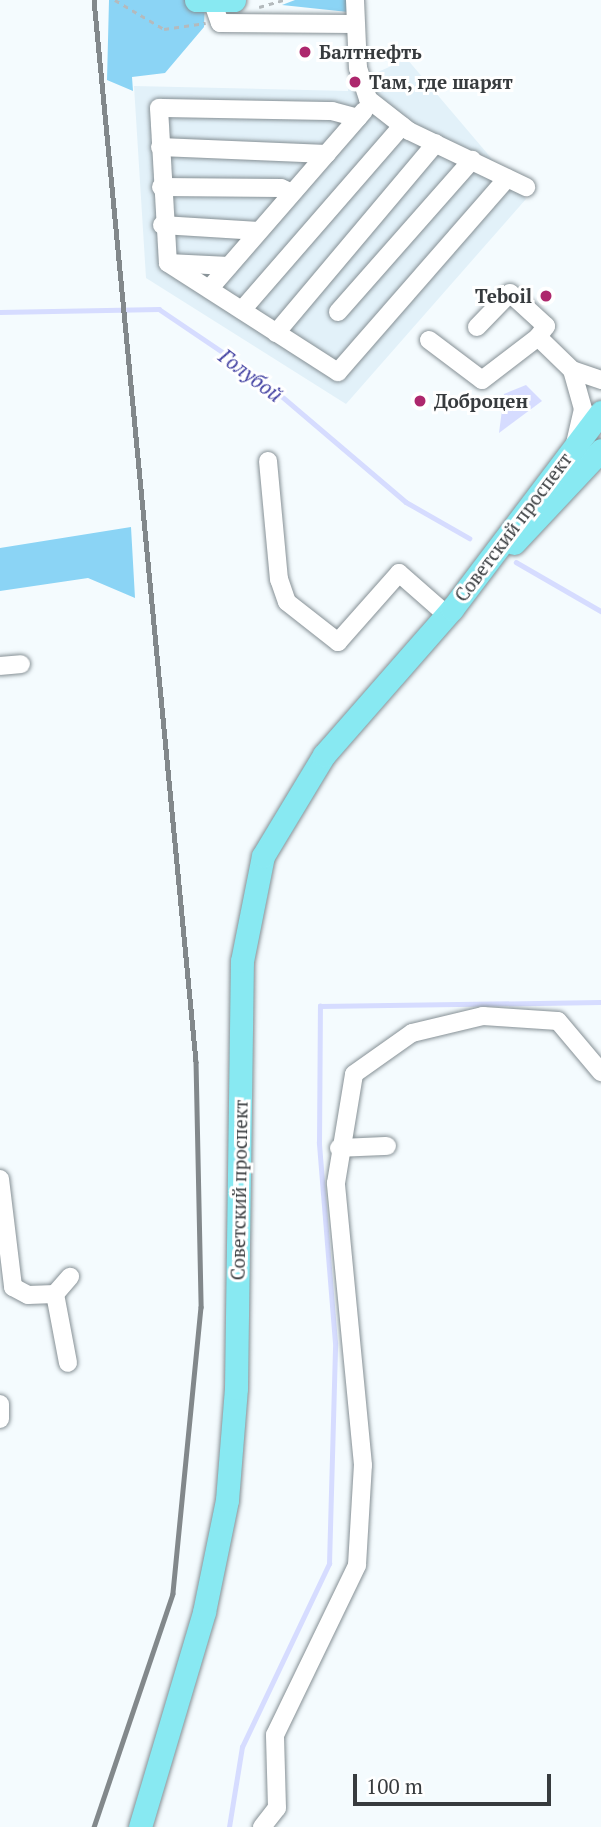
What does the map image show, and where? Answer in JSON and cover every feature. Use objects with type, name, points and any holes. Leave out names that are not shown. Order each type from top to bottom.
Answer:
[{"type":"main road","name":"Советский проспект","points":[[449,612],[601,412]]},
{"type":"main road","name":"Советский проспект","points":[[140,1827],[204,1612],[228,1500],[236,1388],[242,961],[250,900],[282,819],[324,755],[449,612],[601,450]]},
{"type":"lane","points":[[355,0],[358,68],[371,102],[402,127],[526,187]]},
{"type":"lane","points":[[215,6],[354,24]]},
{"type":"lane","points":[[210,288],[371,102]]},
{"type":"lane","points":[[168,263],[163,225],[159,108],[332,111],[358,118]]},
{"type":"lane","points":[[242,310],[402,127]]},
{"type":"lane","points":[[276,333],[436,143]]},
{"type":"lane","points":[[160,147],[327,154]]},
{"type":"lane","points":[[338,312],[472,160]]},
{"type":"lane","points":[[168,263],[338,372],[507,178]]},
{"type":"lane","points":[[161,187],[281,188],[292,193]]},
{"type":"lane","points":[[163,225],[260,231]]},
{"type":"lane","points":[[168,263],[229,266]]},
{"type":"lane","points":[[429,340],[482,380],[538,337],[547,326],[510,293],[477,327]]},
{"type":"lane","points":[[538,337],[572,370],[601,380]]},
{"type":"lane","points":[[572,370],[583,409],[574,446]]},
{"type":"lane","points":[[268,461],[279,579],[287,601],[338,642],[399,573],[449,612]]},
{"type":"lane","points":[[0,666],[21,664]]},
{"type":"lane","points":[[262,1827],[277,1808],[275,1735],[357,1565],[363,1465],[336,1183],[339,1148],[354,1074],[412,1033],[483,1016],[558,1021],[601,1072]]},
{"type":"lane","points":[[339,1148],[387,1146]]},
{"type":"lane","points":[[0,1179],[13,1287],[28,1295],[55,1294],[70,1277]]},
{"type":"lane","points":[[55,1294],[68,1363]]},
{"type":"path","points":[[115,0],[164,29],[215,6]]},
{"type":"shaded area","points":[[109,0],[205,0],[204,27],[165,73],[132,77],[133,91],[107,80]]},
{"type":"shaded area","points":[[295,0],[348,0],[348,12],[282,5]]},
{"type":"shaded area","points":[[407,59],[526,199],[346,404],[146,278],[134,86],[348,91],[349,71],[378,72]]},
{"type":"shaded area","points":[[526,385],[542,401],[499,433],[504,394]]},
{"type":"shaded area","points":[[131,527],[135,598],[88,578],[0,591],[0,548]]},
{"type":"waterway","name":"Голубой","points":[[0,312],[159,309],[258,376],[406,502],[469,538]]},
{"type":"waterway","name":"Голубой","points":[[516,562],[601,611]]},
{"type":"waterway","points":[[229,1827],[242,1747],[329,1564],[335,1343],[319,1143],[320,1006],[601,1002]]},
{"type":"railway","points":[[94,0],[196,1061],[201,1307],[173,1594],[94,1827]]},
{"type":"place","name":"Балтнефть","points":[[305,52]]},
{"type":"place","name":"Там, где шарят","points":[[355,82]]},
{"type":"place","name":"Teboil","points":[[546,296]]},
{"type":"place","name":"Доброцен","points":[[420,401]]}]
